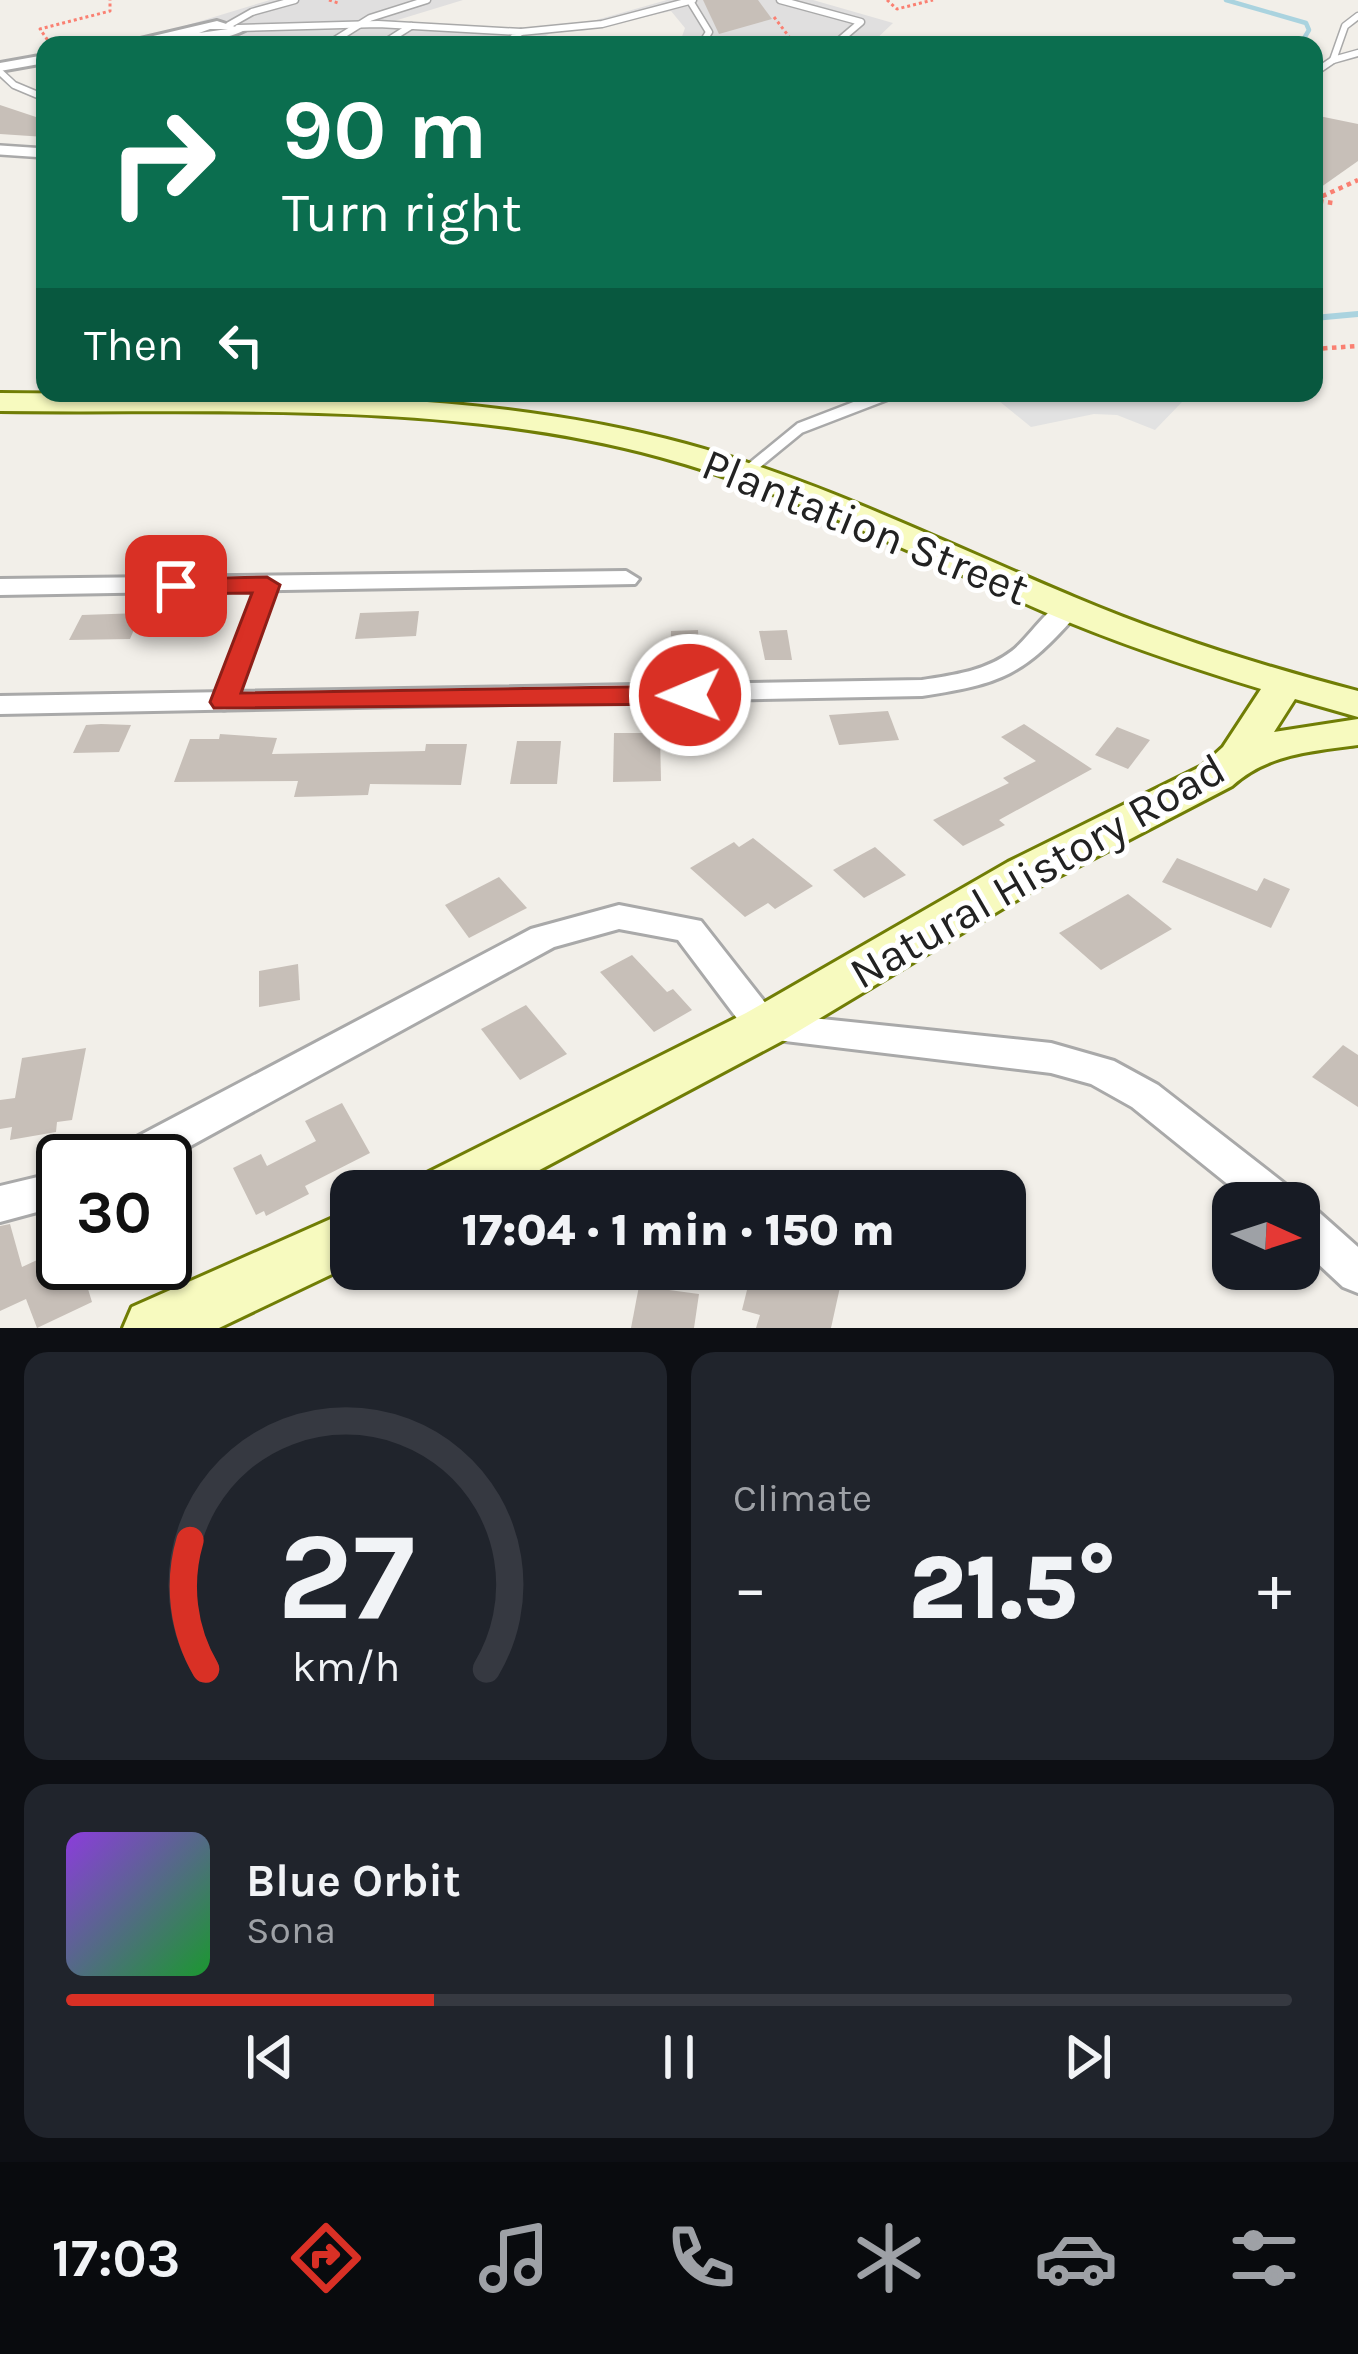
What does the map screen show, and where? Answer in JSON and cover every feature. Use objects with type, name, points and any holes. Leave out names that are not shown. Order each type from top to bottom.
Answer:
[{"type":"main road","name":"Plantation Street","points":[[0,402],[467,411],[633,441],[745,472],[900,532],[1069,608],[1284,685],[1358,704]]},
{"type":"main road","name":"Natural History Road","points":[[488,1170],[764,1027],[1024,874],[1217,776],[1238,757],[1284,685]]},
{"type":"main road","points":[[1238,757],[1299,739],[1358,732]]},
{"type":"main road","points":[[154,1328],[330,1246]]},
{"type":"street","points":[[220,36],[234,27]]},
{"type":"street","points":[[0,70],[36,61]]},
{"type":"street","points":[[0,587],[626,579]]},
{"type":"street","points":[[0,705],[922,688],[990,678],[1031,652],[1069,608]]},
{"type":"street","points":[[178,1134],[543,938],[596,920],[631,918],[689,930],[764,1027],[1051,1058],[1101,1072],[1159,1106],[1254,1182]]},
{"type":"street","points":[[0,1204],[36,1195]]},
{"type":"street","points":[[1320,1239],[1358,1274]]},
{"type":"lane","points":[[234,27],[252,12],[296,0]]},
{"type":"lane","points":[[343,36],[427,0]]},
{"type":"lane","points":[[234,27],[364,24],[520,32],[581,28],[692,0],[709,32],[706,36]]},
{"type":"lane","points":[[780,0],[861,22],[845,36]]},
{"type":"lane","points":[[1333,60],[1345,26],[1358,16]]},
{"type":"lane","points":[[395,36],[411,26]]},
{"type":"lane","points":[[515,36],[520,32]]},
{"type":"lane","points":[[1323,67],[1358,53]]},
{"type":"lane","points":[[0,70],[14,85],[36,94]]},
{"type":"lane","points":[[0,151],[36,153]]},
{"type":"lane","points":[[745,472],[800,428],[868,402]]},
{"type":"lane","points":[[224,702],[267,585]]},
{"type":"path","points":[[40,29],[98,16],[110,11],[110,0]]},
{"type":"path","points":[[329,0],[338,3]]},
{"type":"path","points":[[887,0],[897,9],[933,0]]},
{"type":"path","points":[[770,11],[787,36]]},
{"type":"path","points":[[1323,196],[1358,180]]},
{"type":"path","points":[[1323,201],[1334,203]]},
{"type":"path","points":[[1323,348],[1358,346]]},
{"type":"shaded area","points":[[270,0],[463,0],[391,22],[493,29],[582,24],[667,0],[813,0],[893,23],[879,36],[682,36],[685,28],[671,11],[546,36],[173,36],[181,27]]},
{"type":"shaded area","points":[[1000,402],[1182,402],[1155,430],[1117,415],[1094,414],[1031,427]]},
{"type":"building","points":[[703,0],[758,0],[772,19],[719,34]]},
{"type":"building","points":[[0,105],[36,117],[36,136],[0,134]]},
{"type":"building","points":[[1323,117],[1358,124],[1358,161],[1323,186]]},
{"type":"building","points":[[419,611],[416,636],[355,639],[360,613]]},
{"type":"building","points":[[141,613],[130,639],[69,640],[82,615]]},
{"type":"building","points":[[698,630],[700,660],[670,661],[671,631]]},
{"type":"building","points":[[787,630],[792,660],[765,660],[759,631]]},
{"type":"building","points":[[888,711],[899,740],[839,745],[829,715]]},
{"type":"building","points":[[1024,724],[1092,769],[999,820],[1005,825],[963,846],[933,820],[1009,783],[1003,778],[1036,761],[1001,737]]},
{"type":"building","points":[[86,725],[131,725],[119,752],[73,753]]},
{"type":"building","points":[[1117,727],[1150,740],[1128,769],[1095,755]]},
{"type":"building","points":[[614,733],[660,733],[661,781],[613,782]]},
{"type":"building","points":[[220,734],[277,738],[272,754],[425,751],[426,744],[467,744],[461,785],[370,784],[368,795],[294,797],[298,781],[174,782],[190,739],[219,739]]},
{"type":"building","points":[[517,741],[561,741],[557,784],[510,784]]},
{"type":"building","points":[[753,838],[813,886],[775,909],[768,903],[745,917],[690,868],[734,842],[739,847]]},
{"type":"building","points":[[875,847],[906,875],[864,898],[833,870]]},
{"type":"building","points":[[1177,858],[1257,891],[1264,878],[1290,889],[1271,928],[1162,882]]},
{"type":"building","points":[[499,877],[527,908],[469,938],[445,905]]},
{"type":"building","points":[[1128,894],[1172,929],[1101,970],[1059,933]]},
{"type":"building","points":[[632,955],[667,992],[673,989],[692,1010],[654,1032],[600,972]]},
{"type":"building","points":[[298,964],[300,1000],[259,1007],[259,971]]},
{"type":"building","points":[[526,1005],[567,1054],[520,1080],[481,1029]]},
{"type":"building","points":[[1343,1045],[1358,1055],[1358,1107],[1312,1077]]},
{"type":"building","points":[[86,1048],[72,1120],[57,1122],[56,1132],[10,1140],[12,1127],[0,1129],[0,1100],[15,1098],[22,1058]]},
{"type":"building","points":[[342,1103],[370,1153],[305,1186],[309,1194],[266,1216],[264,1211],[256,1215],[233,1168],[261,1154],[267,1166],[316,1141],[305,1121]]},
{"type":"building","points":[[10,1224],[22,1267],[36,1261],[36,1290],[88,1290],[92,1302],[37,1328],[26,1299],[0,1311],[0,1226]]},
{"type":"building","points":[[638,1290],[699,1294],[694,1328],[631,1328]]},
{"type":"building","points":[[747,1290],[839,1290],[831,1328],[756,1328],[760,1315],[742,1310]]},
{"type":"waterway","points":[[1226,0],[1306,23],[1305,36]]},
{"type":"waterway","points":[[1323,317],[1358,314]]},
{"type":"route","points":[[176,586],[267,585],[224,702],[690,695]]}]
